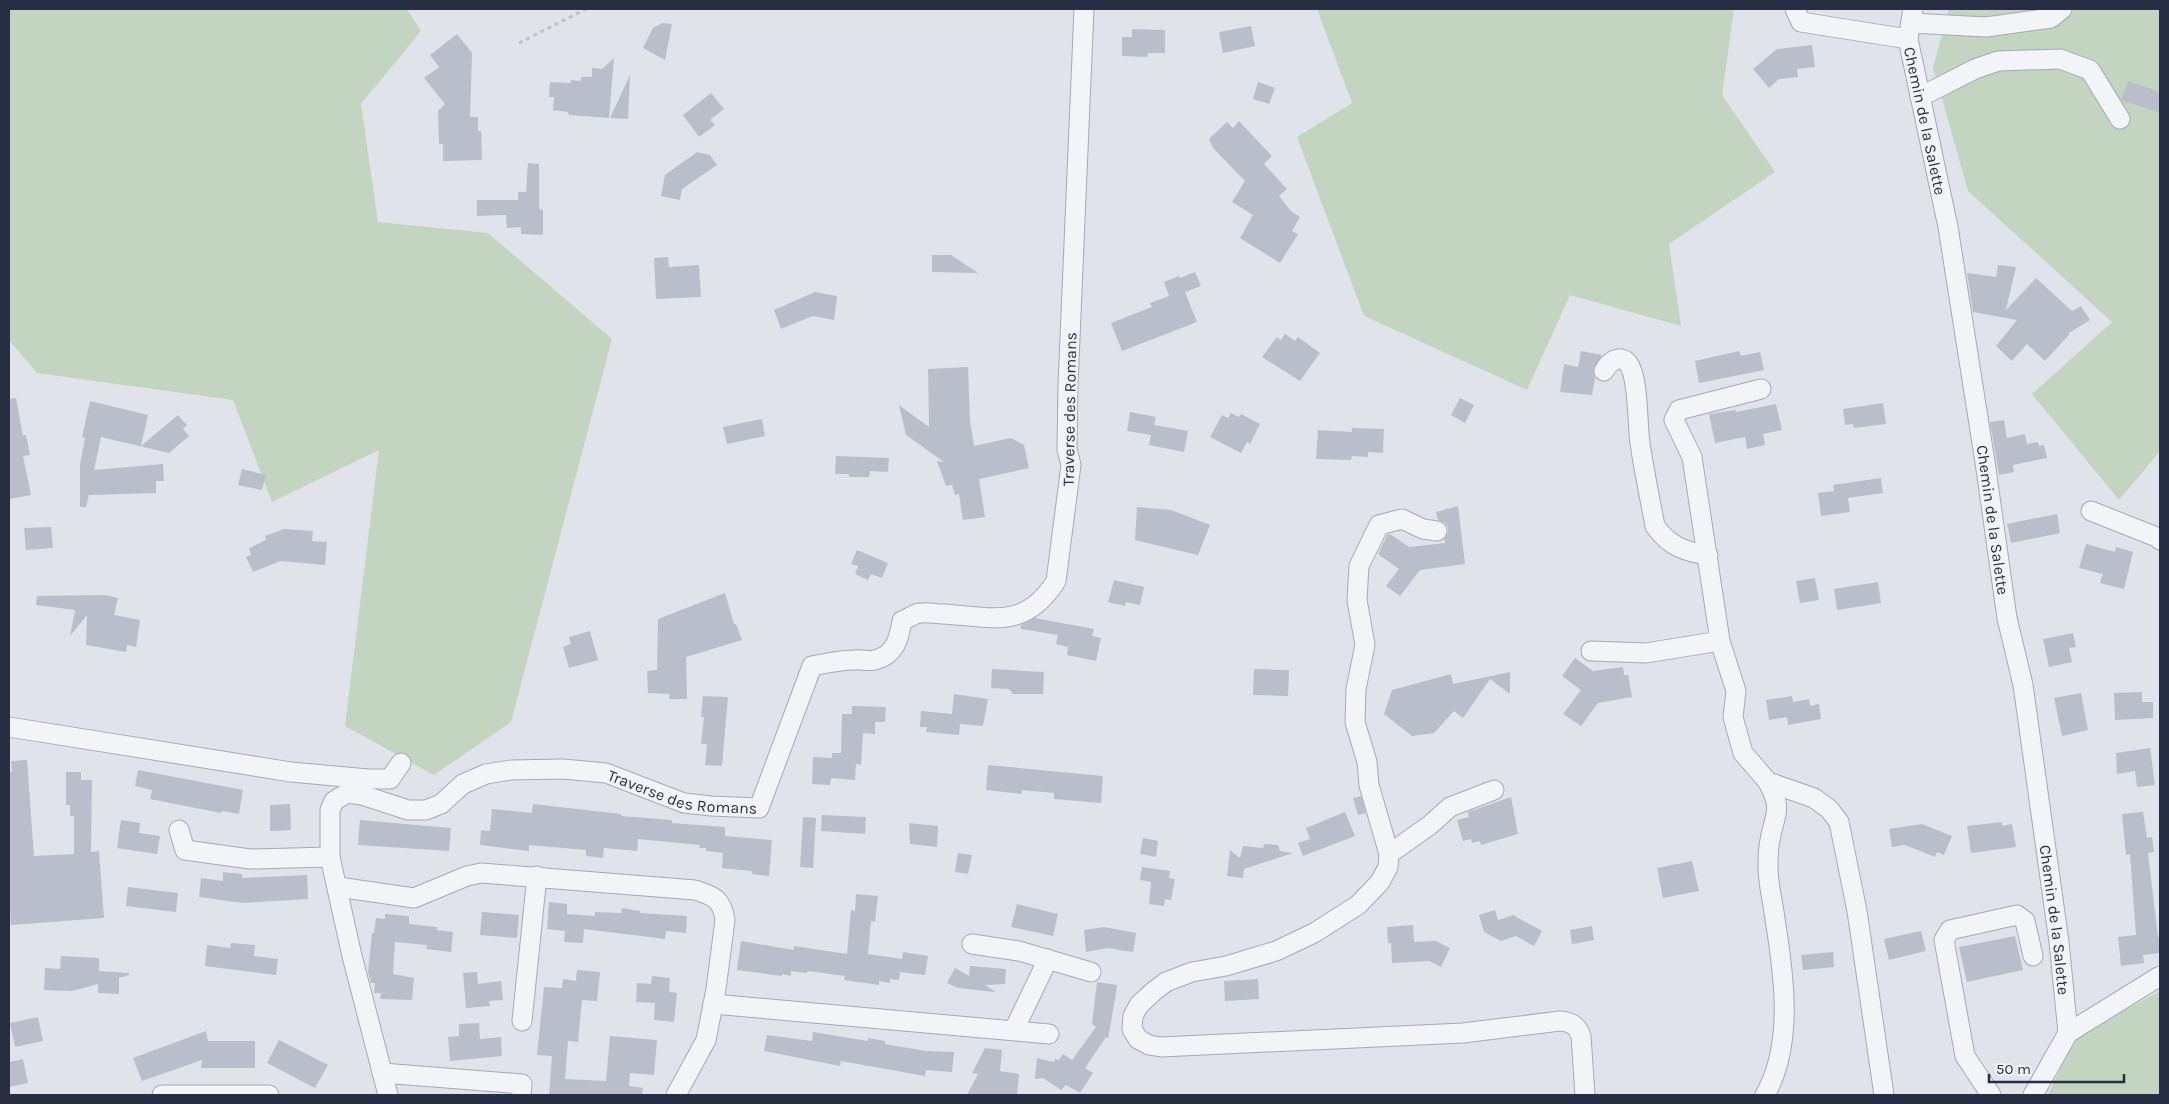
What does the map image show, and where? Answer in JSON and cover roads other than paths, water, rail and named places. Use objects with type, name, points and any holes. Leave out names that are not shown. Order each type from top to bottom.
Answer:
[{"type":"street","name":"Traverse des Romans","points":[[388,1095],[352,956],[330,856],[330,810],[334,801],[347,793],[362,795],[408,810],[426,810],[442,804],[463,784],[486,774],[511,770],[563,769],[606,773],[684,803],[759,808],[812,666],[832,661],[874,661],[889,655],[898,643],[902,621],[918,613],[999,619],[1014,616],[1034,607],[1046,596],[1056,581],[1071,464],[1067,449],[1068,386],[1084,9]]},
{"type":"street","points":[[1795,9],[1801,22],[1910,23],[1986,27],[2051,18],[2062,9]]},
{"type":"street","name":"Chemin de la Salette","points":[[1910,23],[1920,97],[1948,227],[1985,462],[2007,618],[2023,685],[2059,942],[2068,1033]]},
{"type":"street","points":[[1920,97],[1975,69],[1998,61],[2060,59],[2090,70],[2120,119]]},
{"type":"street","points":[[1604,371],[1608,363],[1616,359],[1622,359],[1628,364],[1636,389],[1640,442],[1655,526],[1661,535],[1673,546],[1687,552],[1708,555]]},
{"type":"street","points":[[1761,389],[1679,410],[1674,420],[1692,457],[1720,642],[1736,691],[1734,717],[1743,753],[1768,782],[1775,795],[1777,808],[1776,820],[1770,840],[1768,868],[1781,956],[1784,1027],[1775,1078],[1765,1095]]},
{"type":"street","points":[[2091,511],[2160,540]]},
{"type":"street","points":[[1437,531],[1423,529],[1402,520],[1379,525],[1359,566],[1357,600],[1365,645],[1356,689],[1355,722],[1367,762],[1369,785],[1389,854],[1388,867],[1380,882],[1358,905],[1314,932],[1276,950],[1226,966],[1192,972],[1166,982],[1139,1005],[1133,1016],[1132,1029],[1138,1039],[1149,1045],[1170,1046],[1463,1032],[1560,1020],[1570,1022],[1578,1028],[1581,1036],[1585,1095]]},
{"type":"street","points":[[1591,651],[1646,652],[1720,642]]},
{"type":"street","points":[[9,727],[291,772],[368,779],[390,779],[401,763]]},
{"type":"street","points":[[1768,782],[1814,798],[1829,809],[1839,822],[1857,911],[1884,1095]]},
{"type":"street","points":[[1389,854],[1430,825],[1450,807],[1494,790]]},
{"type":"street","points":[[179,830],[186,850],[250,859],[330,856]]},
{"type":"street","points":[[338,888],[414,898],[467,876],[481,873],[695,890],[714,896],[724,908],[725,920],[713,1004],[706,1040],[676,1095]]},
{"type":"street","points":[[522,1021],[537,876]]},
{"type":"street","points":[[1992,1095],[1964,1056],[1944,940],[1950,930],[2016,914],[2026,920],[2033,956]]},
{"type":"street","points":[[972,944],[1019,950],[1091,972]]},
{"type":"street","points":[[1014,1030],[1048,959]]},
{"type":"street","points":[[2033,1095],[2068,1033],[2160,976]]},
{"type":"street","points":[[713,1004],[1049,1034]]},
{"type":"street","points":[[382,1073],[522,1084],[521,1095]]},
{"type":"street","points":[[162,1095],[269,1095]]}]
